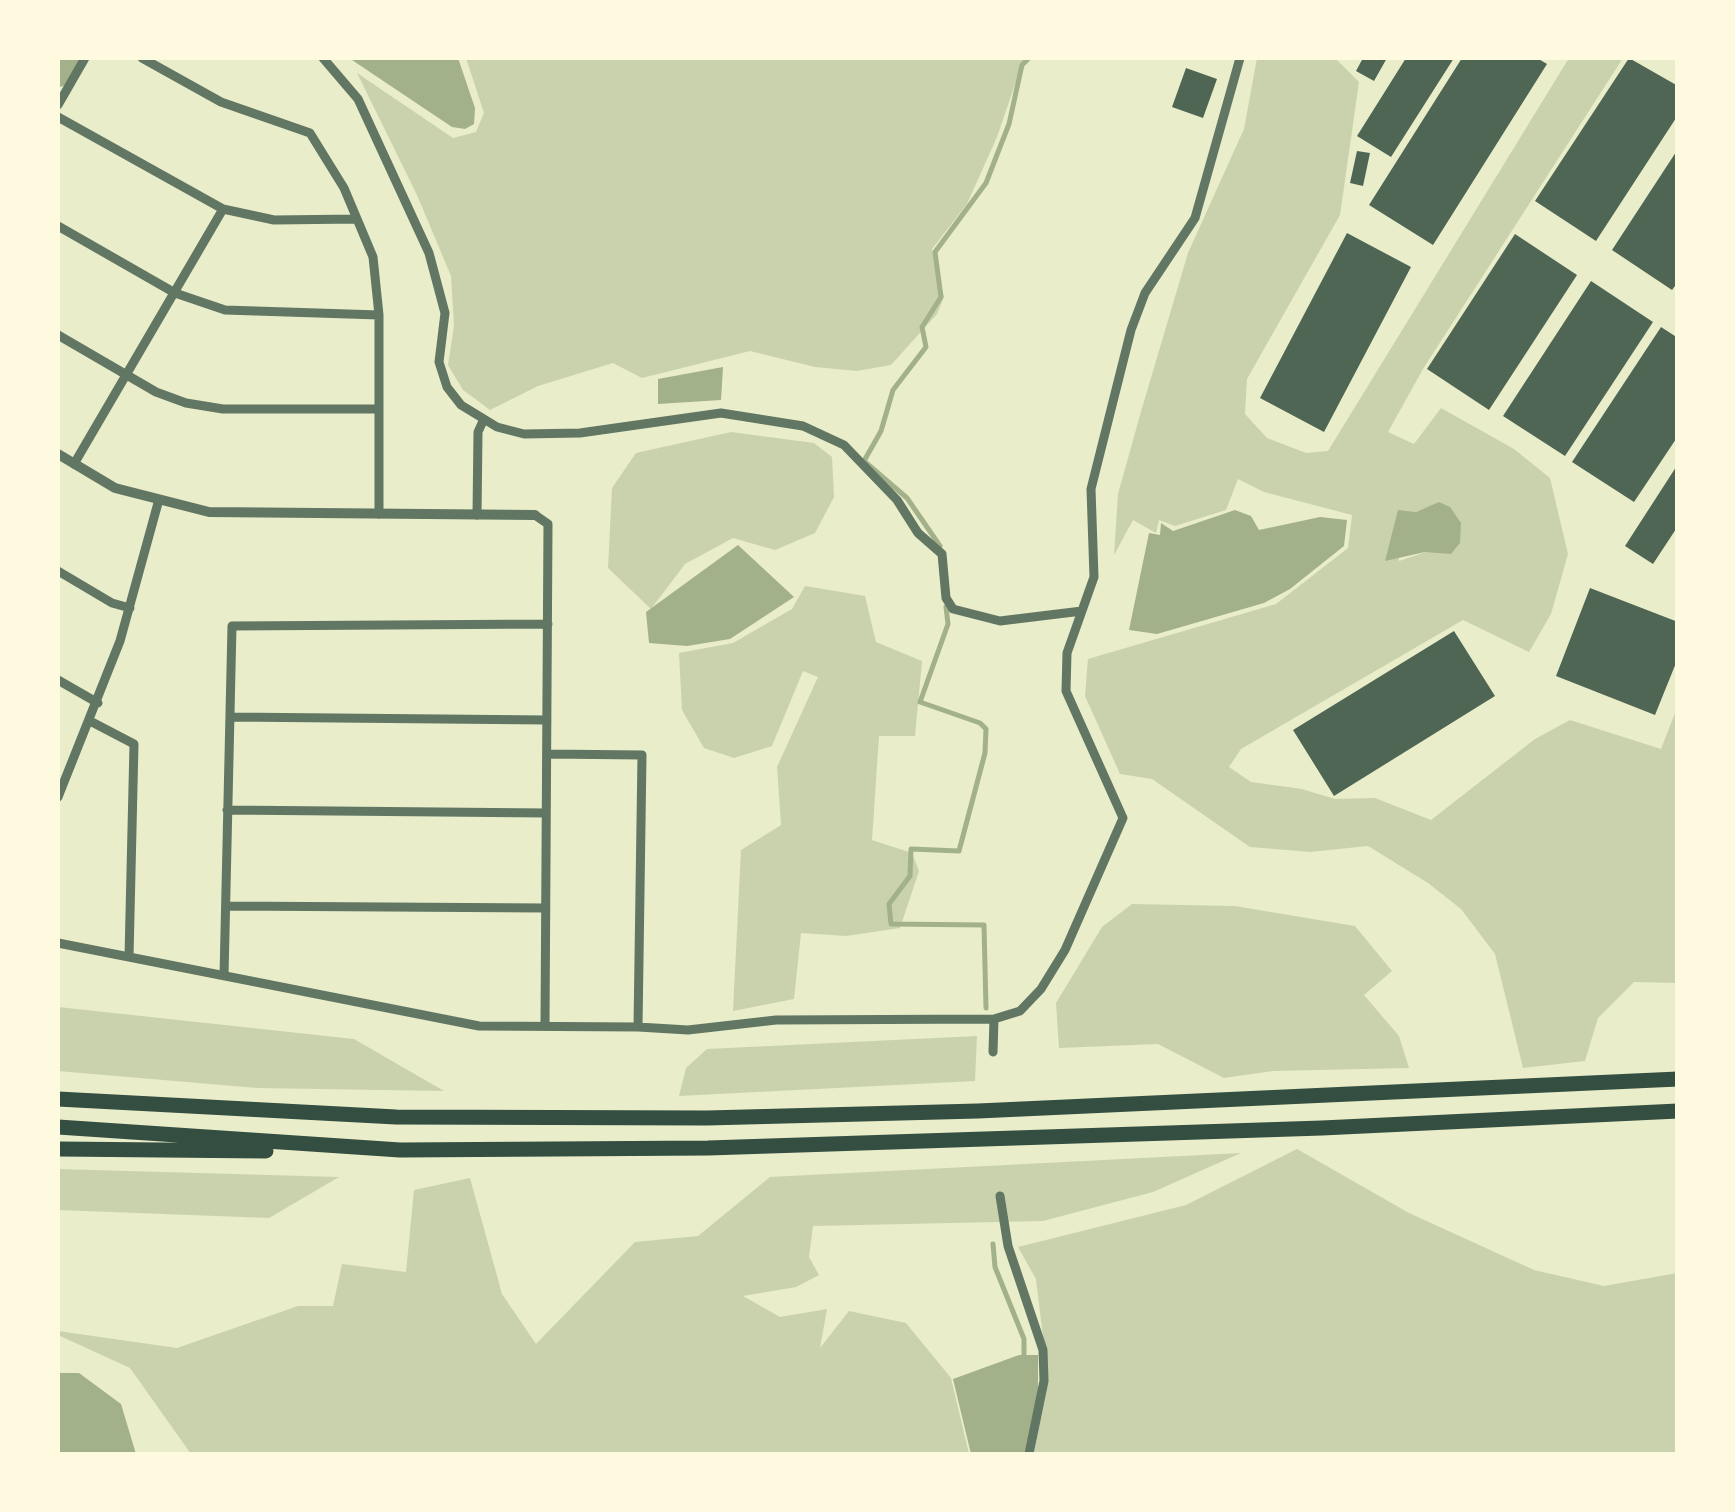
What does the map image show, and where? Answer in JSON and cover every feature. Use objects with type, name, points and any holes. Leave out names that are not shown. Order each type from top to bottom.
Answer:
[{"type":"highway","points":[[58,1099],[396,1117],[707,1118],[978,1111],[1678,1079]]},
{"type":"highway","points":[[58,1149],[708,1148],[1322,1128],[1678,1111]]},
{"type":"highway","points":[[58,1127],[400,1150]]},
{"type":"street","points":[[58,105],[86,58]]},
{"type":"street","points":[[142,58],[221,102],[310,134],[357,219],[372,256],[379,316],[379,514]]},
{"type":"street","points":[[323,58],[358,99],[429,253],[445,313],[439,362],[446,387],[483,421],[524,434],[580,433],[721,413],[803,426],[844,446],[897,500],[918,533],[942,554],[946,598],[953,609],[1000,621],[1082,611]]},
{"type":"street","points":[[58,943],[479,1026],[688,1030],[776,1020],[994,1019],[1020,1011],[1040,990],[1065,950],[1123,818],[1066,690],[1067,653],[1097,555],[1091,490],[1130,330],[1144,293],[1195,218],[1240,58]]},
{"type":"street","points":[[58,117],[223,209],[274,220],[357,219]]},
{"type":"street","points":[[74,464],[223,209]]},
{"type":"street","points":[[58,226],[175,293],[225,310],[379,316]]},
{"type":"street","points":[[58,335],[171,398],[223,409],[379,409]]},
{"type":"street","points":[[477,515],[478,432],[483,421]]},
{"type":"street","points":[[58,454],[115,488],[209,512],[536,515],[548,524],[545,1025]]},
{"type":"street","points":[[58,797],[98,703],[130,608],[158,502]]},
{"type":"street","points":[[58,571],[112,603],[130,608]]},
{"type":"street","points":[[224,976],[232,626],[548,624]]},
{"type":"street","points":[[58,680],[98,703]]},
{"type":"street","points":[[230,717],[547,720]]},
{"type":"street","points":[[90,721],[134,744],[130,957]]},
{"type":"street","points":[[548,754],[642,755],[638,1027]]},
{"type":"street","points":[[228,810],[546,814]]},
{"type":"street","points":[[227,906],[545,908]]},
{"type":"street","points":[[993,1052],[994,1019]]},
{"type":"street","points":[[1000,1196],[1008,1246],[1043,1350],[1044,1381],[1030,1454]]},
{"type":"shaded area","points":[[349,58],[458,58],[475,108],[474,124],[465,129],[452,127]]},
{"type":"shaded area","points":[[466,58],[1024,58],[997,137],[967,204],[932,249],[944,297],[937,314],[891,365],[857,371],[815,367],[750,351],[642,378],[613,363],[538,386],[490,410],[463,390],[448,365],[454,326],[451,276],[417,195],[357,73],[453,138],[476,132],[484,113]]},
{"type":"shaded area","points":[[1257,58],[1335,58],[1359,82],[1340,215],[1247,379],[1245,414],[1267,438],[1306,453],[1328,451],[1569,58],[1623,58],[1423,369],[1388,432],[1414,444],[1441,408],[1514,449],[1550,478],[1568,554],[1551,614],[1529,652],[1463,620],[1241,749],[1229,767],[1251,782],[1302,789],[1335,799],[1375,798],[1431,820],[1535,739],[1570,720],[1661,749],[1677,708],[1677,983],[1634,982],[1598,1018],[1585,1061],[1523,1068],[1495,954],[1461,909],[1428,883],[1368,846],[1310,852],[1250,847],[1152,779],[1120,774],[1085,696],[1088,659],[1276,604],[1348,548],[1352,515],[1264,492],[1238,479],[1226,510],[1175,526],[1159,520],[1156,533],[1133,520],[1114,555],[1118,494],[1188,253],[1244,129]],"holes":[[[1439,503],[1426,552],[1399,561],[1398,511],[1416,512]]]},
{"type":"shaded area","points":[[723,367],[721,400],[658,404],[658,379]]},
{"type":"shaded area","points":[[731,432],[814,443],[832,457],[834,497],[815,533],[775,550],[733,538],[685,564],[651,609],[608,568],[612,488],[636,453]]},
{"type":"shaded area","points":[[1439,502],[1450,507],[1461,523],[1460,543],[1451,554],[1425,552],[1385,561],[1398,510],[1416,512]]},
{"type":"shaded area","points":[[1235,510],[1251,516],[1259,530],[1320,517],[1347,520],[1344,546],[1290,589],[1264,603],[1157,634],[1129,630],[1149,533],[1160,535],[1161,523],[1173,531]]},
{"type":"shaded area","points":[[738,545],[794,597],[730,639],[687,646],[649,643],[646,612]]},
{"type":"shaded area","points":[[805,586],[865,596],[876,642],[922,661],[915,736],[879,736],[872,840],[912,853],[919,871],[900,928],[846,936],[801,933],[794,999],[733,1011],[741,850],[781,825],[777,767],[818,677],[803,671],[772,746],[734,758],[704,748],[682,710],[679,653],[733,643],[792,609]]},
{"type":"shaded area","points":[[1132,904],[1235,906],[1355,926],[1392,971],[1364,995],[1399,1036],[1409,1068],[1273,1071],[1224,1078],[1158,1044],[1059,1048],[1056,1003],[1102,927]]},
{"type":"shaded area","points":[[58,1007],[354,1039],[444,1091],[257,1088],[58,1071]]},
{"type":"shaded area","points":[[977,1036],[975,1081],[679,1096],[686,1068],[707,1049]]},
{"type":"shaded area","points":[[1297,1149],[1409,1213],[1534,1270],[1604,1286],[1677,1273],[1677,1454],[1034,1454],[1048,1378],[1036,1279],[1018,1247],[1186,1205]]},
{"type":"shaded area","points":[[1241,1153],[1153,1192],[1043,1221],[813,1226],[809,1257],[819,1275],[796,1287],[743,1296],[780,1317],[827,1309],[820,1348],[849,1311],[906,1323],[951,1378],[969,1454],[191,1454],[130,1368],[58,1335],[58,1331],[177,1348],[298,1306],[333,1306],[342,1264],[406,1272],[414,1190],[470,1178],[502,1294],[536,1344],[635,1242],[698,1236],[770,1177]]},
{"type":"shaded area","points":[[58,1169],[339,1177],[269,1218],[58,1210]]},
{"type":"shaded area","points":[[1019,1355],[1038,1355],[1038,1403],[1028,1450],[1025,1454],[971,1454],[953,1379]]},
{"type":"shaded area","points":[[58,1373],[79,1373],[121,1404],[136,1454],[58,1454]]},
{"type":"building","points":[[1363,58],[1387,58],[1374,81],[1356,71]]},
{"type":"building","points":[[1406,58],[1454,58],[1391,157],[1357,136]]},
{"type":"building","points":[[1462,58],[1537,58],[1547,64],[1433,245],[1369,205]]},
{"type":"building","points":[[1629,58],[1678,86],[1678,115],[1596,241],[1535,201]]},
{"type":"building","points":[[1186,68],[1217,79],[1203,118],[1172,107]]},
{"type":"building","points":[[1678,149],[1678,282],[1672,290],[1612,250]]},
{"type":"building","points":[[1357,151],[1370,153],[1363,186],[1350,183]]},
{"type":"building","points":[[1347,233],[1411,267],[1324,432],[1260,398]]},
{"type":"building","points":[[1515,234],[1577,275],[1489,410],[1427,369]]},
{"type":"building","points":[[1591,281],[1653,322],[1565,456],[1503,416]]},
{"type":"building","points":[[1661,327],[1678,338],[1678,436],[1634,502],[1572,462]]},
{"type":"building","points":[[1678,464],[1678,526],[1653,564],[1625,546]]},
{"type":"building","points":[[1590,588],[1678,622],[1678,658],[1655,715],[1556,676]]},
{"type":"building","points":[[1454,631],[1495,696],[1334,796],[1293,730]]},
{"type":"waterway","points":[[58,71],[65,58]]},
{"type":"waterway","points":[[940,546],[907,498],[864,461],[881,431],[893,390],[926,347],[922,327],[941,297],[935,252],[986,183],[1009,124],[1022,65],[1029,58]]},
{"type":"waterway","points":[[946,607],[948,624],[920,702],[980,723],[986,729],[985,753],[959,851],[911,849],[910,876],[889,904],[891,924],[984,925],[986,1008]]},
{"type":"waterway","points":[[993,1244],[995,1267],[1024,1339],[1024,1357]]}]
